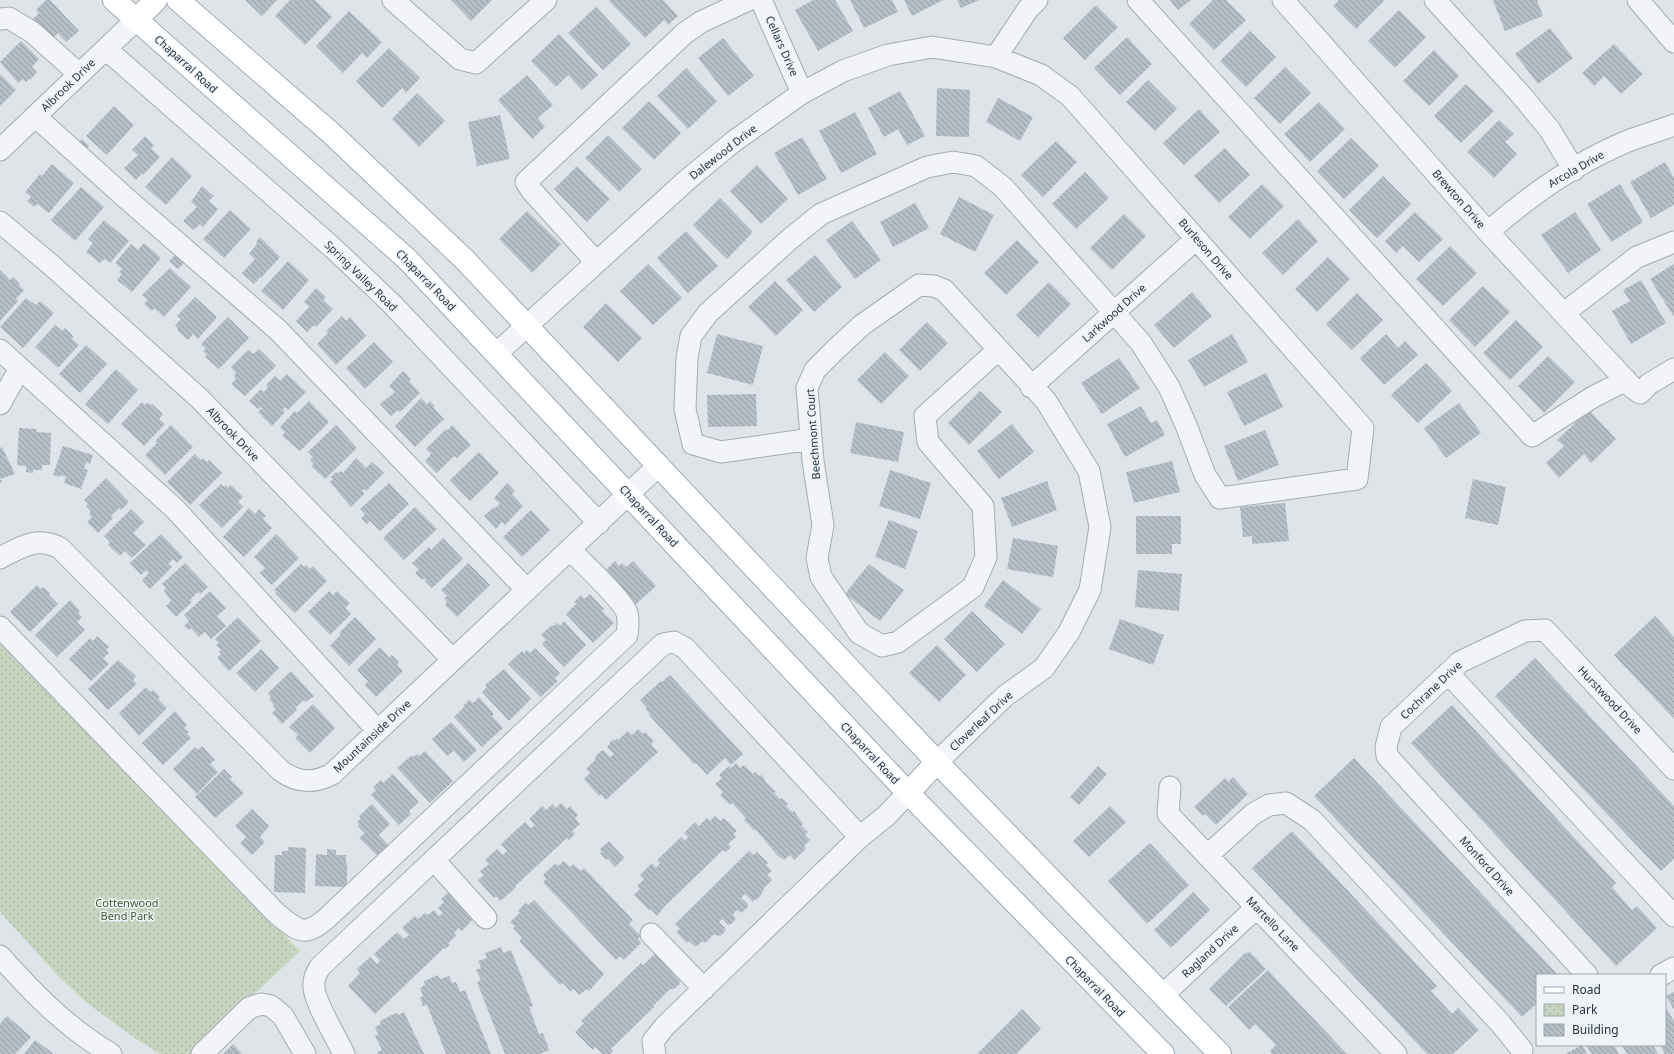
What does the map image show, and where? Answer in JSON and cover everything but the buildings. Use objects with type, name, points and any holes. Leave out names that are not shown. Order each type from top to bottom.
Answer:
[{"type":"main road","name":"Chaparral Road","points":[[114,0],[407,259],[497,353],[908,793],[1163,1054]]},
{"type":"main road","points":[[136,20],[156,0]]},
{"type":"main road","points":[[178,0],[331,133],[464,259],[1030,859],[1164,994],[1220,1054]]},
{"type":"main road","points":[[908,793],[938,762]]},
{"type":"street","points":[[393,0],[460,60],[476,63],[546,0]]},
{"type":"street","points":[[596,262],[532,191],[526,182],[685,33],[701,22],[748,0]]},
{"type":"street","name":"Cellars Drive","points":[[761,0],[802,93]]},
{"type":"street","points":[[996,57],[1028,9],[1037,0]]},
{"type":"street","points":[[1138,0],[1532,436],[1593,397],[1633,386],[1649,384],[1674,368]]},
{"type":"street","name":"Brewton Drive","points":[[1283,0],[1488,232],[1633,386]]},
{"type":"street","points":[[1435,0],[1522,96],[1550,130],[1574,170]]},
{"type":"street","points":[[1638,0],[1674,42]]},
{"type":"street","points":[[0,19],[9,18],[32,32],[79,74]]},
{"type":"street","name":"Albrook Drive","points":[[0,150],[136,20]]},
{"type":"street","name":"Dalewood Drive","points":[[497,353],[687,180],[733,142],[802,93],[843,71],[888,54],[932,47],[996,57]]},
{"type":"street","name":"Spring Valley Road","points":[[106,49],[333,248],[391,303],[599,523]]},
{"type":"street","name":"Burleson Drive","points":[[996,57],[1041,75],[1070,96],[1363,428],[1357,479],[1220,498],[1205,475],[1186,425],[1169,387],[1141,344],[1113,313]]},
{"type":"street","points":[[35,116],[127,199],[278,330],[527,590]]},
{"type":"street","name":"Arcola Drive","points":[[1488,232],[1517,207],[1543,188],[1605,152],[1627,142],[1674,125]]},
{"type":"street","points":[[811,439],[721,452],[693,444],[685,409],[687,358],[691,336],[708,313],[790,239],[821,214],[927,167],[953,162],[976,166],[1003,187],[1113,313]]},
{"type":"street","name":"Albrook Drive","points":[[0,222],[55,269],[200,400],[453,660]]},
{"type":"street","name":"Larkwood Drive","points":[[1031,387],[1196,239]]},
{"type":"street","points":[[1564,314],[1637,257],[1674,242]]},
{"type":"street","name":"Beechmont Court","points":[[998,350],[926,416],[928,442],[983,506],[986,556],[972,587],[898,642],[882,646],[859,633],[821,577],[817,558],[823,525],[811,439],[807,388],[815,370],[862,325],[919,285],[934,286],[944,290],[998,350],[1031,387]]},
{"type":"street","points":[[0,350],[174,509],[378,731]]},
{"type":"street","points":[[0,404],[20,368]]},
{"type":"street","name":"Cloverleaf Drive","points":[[938,762],[1005,696],[1044,668],[1069,632],[1090,590],[1100,527],[1089,471],[1046,401],[1031,387]]},
{"type":"street","name":"Mountainside Drive","points":[[0,558],[33,542],[52,544],[60,548],[280,770],[289,777],[300,781],[311,782],[322,780],[332,774],[658,466]]},
{"type":"street","points":[[0,628],[278,914],[293,927],[305,931],[317,927],[327,918],[626,635],[629,625],[626,612],[614,595],[570,550]]},
{"type":"street","name":"Cochrane Drive","points":[[1387,756],[1386,747],[1391,727],[1460,662],[1525,630],[1545,630]]},
{"type":"street","name":"Hurstwood Drive","points":[[1545,630],[1674,769]]},
{"type":"street","points":[[344,1054],[316,994],[314,982],[320,967],[658,647],[668,642],[674,642],[685,648],[860,837]]},
{"type":"street","points":[[1448,673],[1674,916]]},
{"type":"street","name":"Monford Drive","points":[[1387,756],[1586,974]]},
{"type":"street","name":"Martello Lane","points":[[1170,787],[1168,814],[1396,1054]]},
{"type":"street","points":[[655,1054],[653,1041],[665,1026],[860,837],[886,816],[908,793]]},
{"type":"street","points":[[1208,855],[1253,814],[1269,805],[1286,803],[1312,820],[1525,1049]]},
{"type":"street","points":[[434,860],[486,918]]},
{"type":"street","name":"Ragland Drive","points":[[1164,994],[1257,907]]},
{"type":"street","points":[[651,934],[704,989]]},
{"type":"street","points":[[0,956],[34,993],[65,1023],[111,1054]]},
{"type":"street","points":[[1663,974],[1674,968]]},
{"type":"street","points":[[202,1054],[250,1008],[261,1004],[271,1006],[283,1016],[305,1054]]},
{"type":"green space","name":"Cottenwood Bend Park","points":[[0,641],[300,951],[191,1054],[160,1054],[133,1037],[87,1003],[59,977],[0,912]]}]
